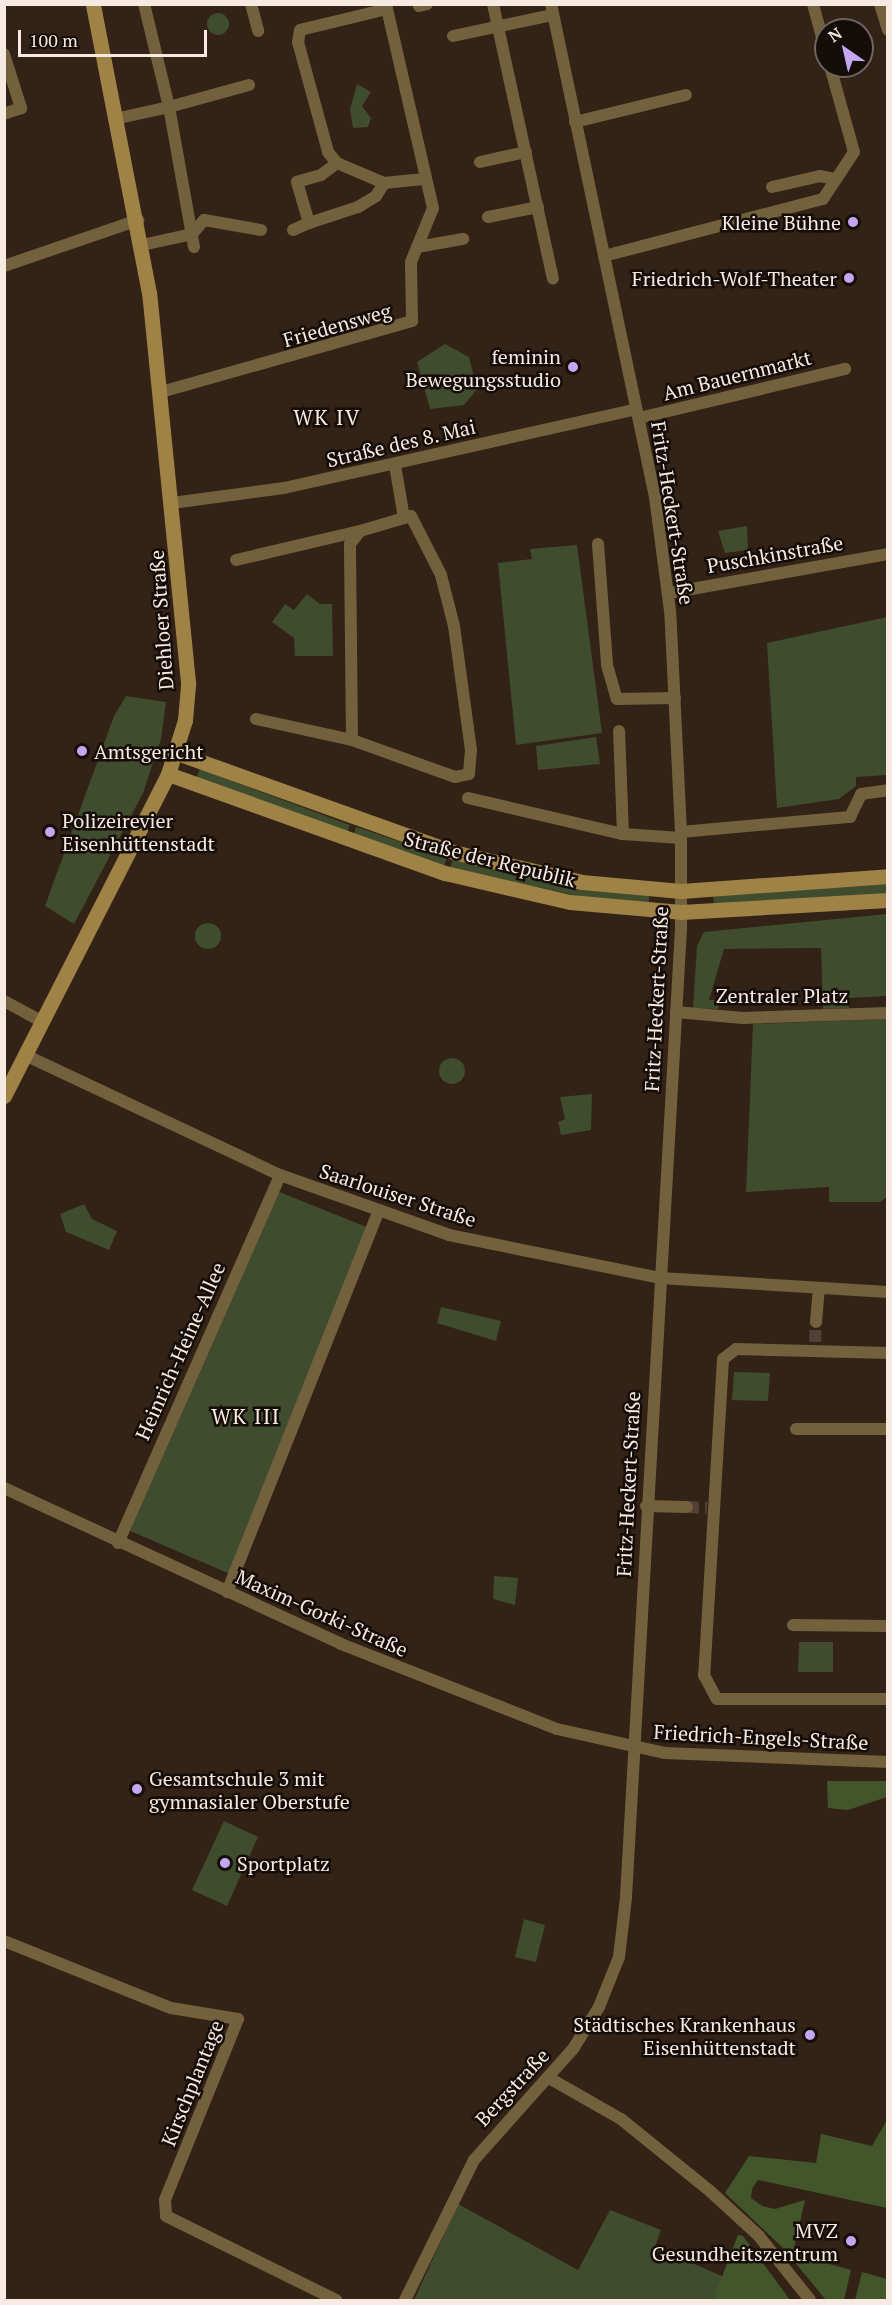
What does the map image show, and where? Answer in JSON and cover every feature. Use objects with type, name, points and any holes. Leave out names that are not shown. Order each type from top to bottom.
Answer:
[{"type":"street","name":"Diehloer Straße","points":[[4,1096],[168,774],[177,753],[188,682],[172,503],[142,245],[119,118],[93,4]]},
{"type":"street","points":[[144,4],[169,107],[194,247]]},
{"type":"street","points":[[251,4],[258,31]]},
{"type":"street","points":[[493,4],[553,279]]},
{"type":"street","points":[[880,4],[888,30]]},
{"type":"street","name":"Friedensweg","points":[[160,392],[407,325],[414,315],[410,271],[433,208],[424,179],[387,9],[306,27],[298,35],[328,152],[337,163]]},
{"type":"street","name":"Fritz-Heckert-Straße","points":[[453,36],[497,27],[552,10],[637,413],[669,594],[681,835],[681,912],[634,1749]]},
{"type":"street","points":[[4,54],[21,108],[4,114]]},
{"type":"street","points":[[604,256],[822,199],[854,152],[833,78]]},
{"type":"street","points":[[119,118],[249,85]]},
{"type":"street","points":[[575,122],[686,95]]},
{"type":"street","points":[[480,162],[526,152]]},
{"type":"street","points":[[309,223],[297,182],[337,163],[384,183],[424,179]]},
{"type":"street","points":[[772,187],[820,176],[836,179]]},
{"type":"street","points":[[293,230],[358,207],[376,196],[384,183]]},
{"type":"street","points":[[488,217],[538,207]]},
{"type":"street","points":[[4,266],[138,220]]},
{"type":"street","points":[[142,245],[192,234],[204,220],[261,230]]},
{"type":"street","points":[[417,248],[464,239]]},
{"type":"street","name":"Am Bauernmarkt","points":[[637,413],[845,369]]},
{"type":"street","name":"Straße des 8. Mai","points":[[172,503],[395,465],[637,413]]},
{"type":"street","points":[[395,465],[404,518]]},
{"type":"street","points":[[236,560],[360,531],[411,516],[444,585],[464,688],[470,774],[455,777],[352,741],[256,718]]},
{"type":"street","points":[[352,741],[350,544],[360,531]]},
{"type":"street","points":[[598,544],[607,665],[617,699],[675,698]]},
{"type":"street","name":"Puschkinstraße","points":[[669,594],[888,554]]},
{"type":"street","points":[[619,730],[623,834]]},
{"type":"street","name":"Straße der Republik","points":[[177,753],[453,852],[582,882],[681,891],[888,876]]},
{"type":"street","name":"Straße der Republik","points":[[168,774],[445,873],[570,902],[681,912],[888,900]]},
{"type":"street","points":[[468,798],[623,834],[681,835],[849,817],[861,794],[888,790]]},
{"type":"street","points":[[4,1002],[43,1022]]},
{"type":"street","name":"Zentraler Platz","points":[[676,1012],[761,1018],[888,1013]]},
{"type":"street","name":"Saarlouiser Straße","points":[[26,1055],[280,1176],[449,1235],[660,1278],[819,1290],[888,1292]]},
{"type":"street","name":"Heinrich-Heine-Allee","points":[[118,1542],[280,1176]]},
{"type":"street","points":[[227,1592],[378,1212]]},
{"type":"street","points":[[816,1323],[819,1290]]},
{"type":"street","points":[[888,1353],[814,1347],[728,1352],[721,1368],[710,1508],[704,1675],[709,1693],[726,1699],[888,1699]]},
{"type":"street","points":[[796,1429],[888,1429]]},
{"type":"street","name":"Maxim-Gorki-Straße","points":[[4,1488],[227,1592],[477,1700],[634,1749]]},
{"type":"street","points":[[646,1506],[687,1507]]},
{"type":"street","points":[[793,1625],[888,1626]]},
{"type":"street","name":"Friedrich-Engels-Straße","points":[[634,1749],[888,1762]]},
{"type":"street","name":"Bergstraße","points":[[405,2301],[474,2160],[549,2078],[582,2036],[619,1958],[634,1749]]},
{"type":"street","name":"Kirschplantage","points":[[4,1941],[171,2008],[238,2019],[165,2200],[166,2216],[336,2301]]},
{"type":"street","points":[[549,2078],[621,2119],[711,2192],[758,2235],[810,2301]]},
{"type":"green space","points":[[218,13],[226,16],[229,24],[226,32],[218,35],[210,32],[207,24],[210,16]]},
{"type":"green space","points":[[357,84],[371,92],[362,106],[371,118],[368,127],[353,128],[350,109]]},
{"type":"green space","points":[[445,344],[469,357],[477,389],[464,405],[430,409],[417,362]]},
{"type":"green space","points":[[747,526],[748,550],[725,553],[718,531]]},
{"type":"green space","points":[[577,545],[602,733],[516,745],[498,563],[532,559],[530,549]]},
{"type":"green space","points":[[307,594],[320,604],[332,604],[333,656],[295,656],[294,638],[272,622],[285,604],[294,610]]},
{"type":"green space","points":[[887,617],[887,775],[856,777],[856,786],[839,799],[777,808],[767,643]]},
{"type":"green space","points":[[126,696],[166,702],[161,739],[143,793],[74,924],[45,906],[114,716]]},
{"type":"green space","points":[[596,737],[600,764],[538,770],[536,746]]},
{"type":"green space","points":[[200,769],[350,825],[346,835],[196,779]]},
{"type":"green space","points":[[356,827],[447,857],[444,866],[353,837]]},
{"type":"green space","points":[[453,858],[560,883],[649,894],[649,905],[592,899],[450,868]]},
{"type":"green space","points":[[887,883],[887,894],[714,906],[713,895]]},
{"type":"green space","points":[[887,914],[887,996],[849,998],[849,1008],[823,1009],[821,948],[724,949],[709,1000],[721,1000],[718,1009],[693,1008],[697,946],[704,932]]},
{"type":"green space","points":[[208,923],[217,927],[221,936],[217,945],[208,949],[199,945],[195,936],[199,927]]},
{"type":"green space","points":[[887,1019],[887,1197],[880,1202],[829,1202],[829,1187],[746,1192],[753,1024]]},
{"type":"green space","points":[[452,1058],[461,1062],[465,1071],[461,1080],[452,1084],[443,1080],[439,1071],[443,1062]]},
{"type":"green space","points":[[592,1094],[591,1130],[561,1135],[558,1122],[565,1119],[560,1097]]},
{"type":"green space","points":[[277,1191],[369,1228],[230,1574],[128,1530]]},
{"type":"green space","points":[[84,1204],[92,1219],[117,1231],[109,1250],[66,1232],[60,1214]]},
{"type":"green space","points":[[441,1307],[501,1321],[496,1341],[437,1323]]},
{"type":"green space","points":[[734,1372],[770,1373],[768,1401],[732,1400]]},
{"type":"green space","points":[[494,1576],[518,1578],[515,1605],[493,1599]]},
{"type":"green space","points":[[799,1642],[833,1642],[833,1672],[798,1672]]},
{"type":"green space","points":[[827,1781],[887,1781],[887,1797],[848,1810],[828,1808]]},
{"type":"green space","name":"Sportplatz","points":[[224,1821],[258,1837],[227,1906],[192,1890]]},
{"type":"green space","points":[[524,1919],[545,1925],[536,1962],[515,1957]]},
{"type":"green space","points":[[887,2120],[887,2208],[758,2180],[752,2189],[751,2198],[762,2206],[775,2209],[805,2200],[794,2248],[804,2257],[851,2270],[844,2300],[826,2300],[783,2248],[725,2193],[749,2156],[816,2163],[821,2134],[872,2146]]},
{"type":"green space","points":[[458,2204],[578,2270],[610,2210],[661,2230],[655,2247],[724,2277],[714,2300],[414,2300]]},
{"type":"green space","points":[[738,2235],[743,2236],[790,2300],[713,2300]]},
{"type":"green space","points":[[862,2272],[887,2279],[887,2300],[855,2300]]},
{"type":"tunnel","points":[[815,1342],[816,1322]]},
{"type":"tunnel","points":[[687,1507],[707,1508]]},
{"type":"place","name":"Kleine Bühne","points":[[853,222]]},
{"type":"place","name":"Friedrich-Wolf-Theater","points":[[849,278]]},
{"type":"place","name":"feminin Bewegungsstudio","points":[[573,367]]},
{"type":"place","name":"Amtsgericht","points":[[82,751]]},
{"type":"place","name":"Polizeirevier Eisenhüttenstadt","points":[[50,832]]},
{"type":"place","name":"Gesamtschule 3 mit gymnasialer Oberstufe","points":[[137,1789]]},
{"type":"place","name":"Sportplatz","points":[[225,1863]]},
{"type":"place","name":"Städtisches Krankenhaus Eisenhüttenstadt","points":[[810,2035]]},
{"type":"place","name":"MVZ Gesundheitszentrum","points":[[851,2241]]},
{"type":"district","name":"WK IV","points":[[327,417]]},
{"type":"district","name":"WK III","points":[[246,1416]]}]
